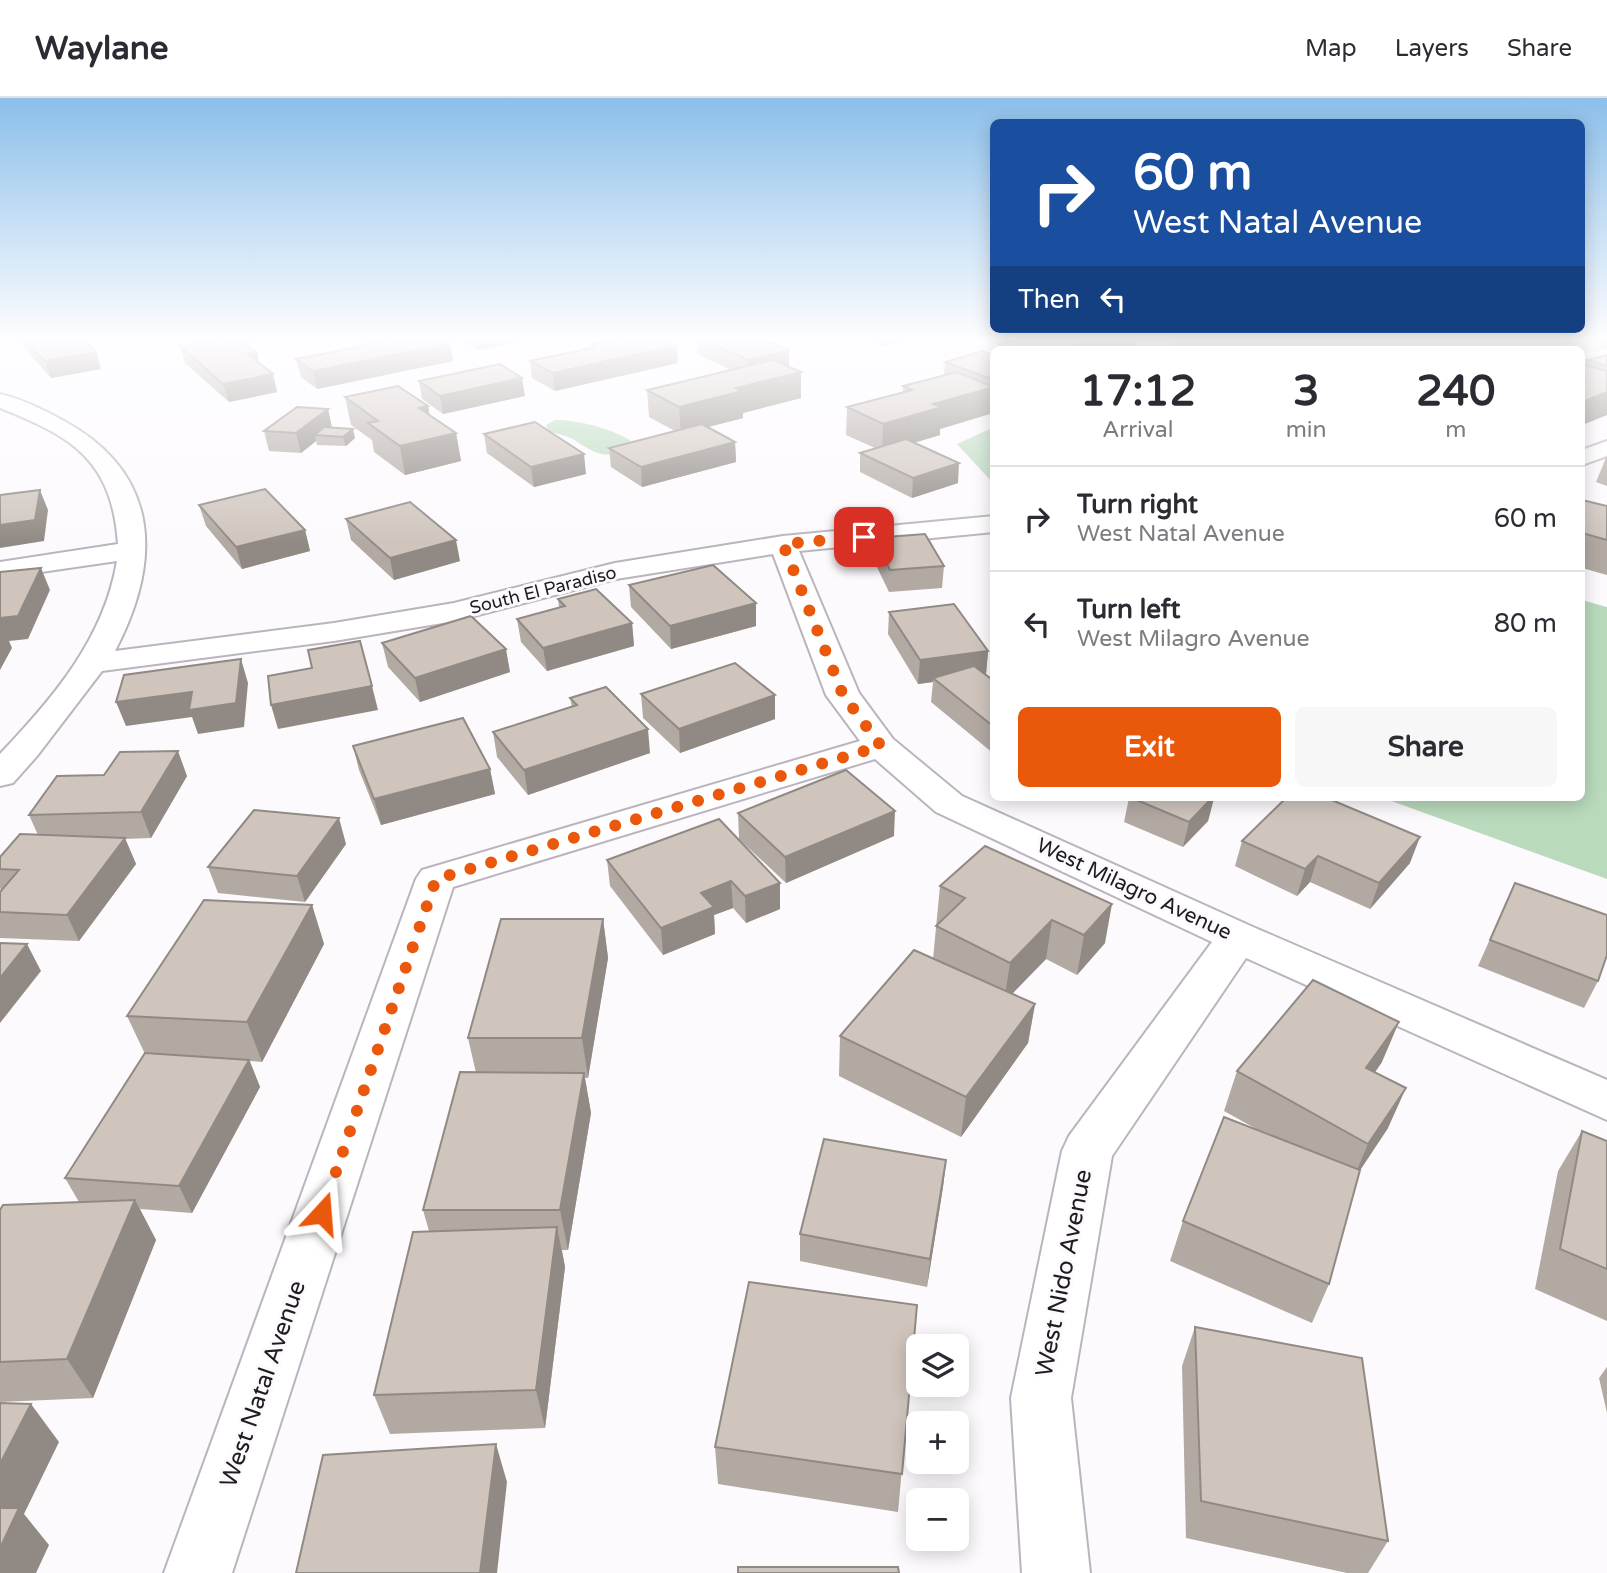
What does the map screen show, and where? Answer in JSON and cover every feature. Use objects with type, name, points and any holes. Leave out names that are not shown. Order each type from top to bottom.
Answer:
[{"type":"street","points":[[0,775],[51,720],[92,663],[124,597],[133,550],[131,524],[123,492],[110,469],[97,454],[46,420],[13,406]]},
{"type":"street","points":[[1585,457],[1607,448]]},
{"type":"street","name":"South El Paradiso","points":[[92,663],[334,632],[455,612],[615,570],[783,544],[990,524]]},
{"type":"street","name":"West Milagro Avenue","points":[[783,544],[843,695],[881,746],[949,804],[1238,937],[1607,1101]]},
{"type":"street","points":[[0,570],[133,550]]},
{"type":"street","name":"West Natal Avenue","points":[[198,1573],[436,879],[881,746]]},
{"type":"street","name":"West Nido Avenue","points":[[1056,1573],[1041,1398],[1087,1151],[1238,937]]},
{"type":"green space","points":[[555,420],[574,421],[603,428],[630,440],[632,445],[616,453],[597,453],[570,438],[549,431],[546,425]]},
{"type":"green space","points":[[990,429],[990,480],[957,444]]},
{"type":"green space","points":[[1585,601],[1607,607],[1607,879],[1391,801],[1585,801]]},
{"type":"building","points":[[357,406],[428,406],[419,408],[456,433],[400,446],[368,423],[378,421]]},
{"type":"building","points":[[939,406],[942,407],[883,424],[847,407]]},
{"type":"building","points":[[297,407],[328,409],[296,433],[264,431]]},
{"type":"building","points":[[535,422],[584,454],[531,467],[484,434]]},
{"type":"building","points":[[702,424],[735,442],[641,467],[609,448]]},
{"type":"building","points":[[324,427],[353,429],[343,437],[315,435]]},
{"type":"building","points":[[906,439],[959,463],[913,478],[860,453]]},
{"type":"building","points":[[265,489],[305,530],[236,547],[199,505]]},
{"type":"building","points":[[40,490],[35,520],[0,525],[0,495]]},
{"type":"building","points":[[1585,501],[1607,506],[1607,540],[1585,534]]},
{"type":"building","points":[[410,502],[456,540],[390,558],[346,519]]},
{"type":"building","points":[[925,534],[944,566],[890,570],[874,538]]},
{"type":"building","points":[[713,565],[756,603],[670,626],[629,585]]},
{"type":"building","points":[[41,568],[18,616],[0,618],[0,572]]},
{"type":"building","points":[[596,589],[632,623],[543,648],[517,619],[565,606],[558,599]]},
{"type":"building","points":[[954,604],[988,651],[920,660],[889,612]]},
{"type":"building","points":[[471,616],[506,649],[415,678],[382,643]]},
{"type":"building","points":[[360,641],[372,686],[271,705],[268,676],[312,668],[308,650]]},
{"type":"building","points":[[241,659],[236,703],[189,710],[192,692],[116,702],[124,675]]},
{"type":"building","points":[[735,663],[775,695],[679,729],[641,694]]},
{"type":"building","points":[[974,666],[990,678],[990,724],[933,678]]},
{"type":"building","points":[[606,687],[648,729],[524,770],[493,732],[577,705],[570,698]]},
{"type":"building","points":[[463,718],[490,769],[374,799],[353,746]]},
{"type":"building","points":[[178,751],[141,812],[29,815],[57,776],[104,775],[120,752]]},
{"type":"building","points":[[846,770],[895,811],[785,857],[738,813]]},
{"type":"building","points":[[1139,801],[1209,801],[1189,822]]},
{"type":"building","points":[[1283,801],[1334,801],[1420,837],[1379,883],[1318,856],[1305,869],[1242,841]]},
{"type":"building","points":[[254,810],[339,818],[297,876],[208,867]]},
{"type":"building","points":[[719,819],[780,883],[745,896],[731,881],[701,893],[714,907],[661,928],[607,860]]},
{"type":"building","points":[[20,834],[125,838],[67,915],[0,912],[0,892],[19,870],[0,869],[0,857]]},
{"type":"building","points":[[985,846],[1112,904],[1084,935],[1052,920],[1010,963],[936,926],[965,898],[940,886]]},
{"type":"building","points":[[1515,883],[1607,915],[1607,955],[1598,981],[1490,940]]},
{"type":"building","points":[[204,900],[312,905],[247,1022],[127,1016]]},
{"type":"building","points":[[501,919],[603,919],[582,1038],[468,1038]]},
{"type":"building","points":[[0,943],[27,944],[0,978]]},
{"type":"building","points":[[914,950],[1035,1004],[966,1097],[840,1036]]},
{"type":"building","points":[[1313,980],[1399,1022],[1366,1068],[1406,1088],[1368,1144],[1237,1071]]},
{"type":"building","points":[[145,1053],[249,1060],[179,1186],[65,1178]]},
{"type":"building","points":[[460,1072],[584,1073],[560,1210],[423,1210]]},
{"type":"building","points":[[1224,1117],[1360,1170],[1329,1284],[1183,1221]]},
{"type":"building","points":[[1582,1131],[1607,1141],[1607,1269],[1560,1249]]},
{"type":"building","points":[[824,1139],[946,1160],[930,1259],[800,1234]]},
{"type":"building","points":[[135,1200],[67,1359],[0,1362],[0,1210],[3,1205]]},
{"type":"building","points":[[557,1227],[536,1390],[374,1395],[413,1232]]},
{"type":"building","points":[[749,1282],[917,1305],[914,1334],[906,1334],[906,1397],[909,1397],[902,1474],[715,1447]]},
{"type":"building","points":[[1195,1327],[1362,1358],[1388,1541],[1201,1501]]},
{"type":"building","points":[[0,1403],[31,1404],[0,1464]]},
{"type":"building","points":[[496,1444],[480,1573],[296,1573],[323,1455]]},
{"type":"building","points":[[0,1508],[19,1508],[0,1548]]},
{"type":"building","points":[[738,1567],[898,1567],[899,1573],[738,1573]]},
{"type":"route","points":[[322,1213],[436,879],[881,746],[843,695],[783,544],[864,537]]}]
